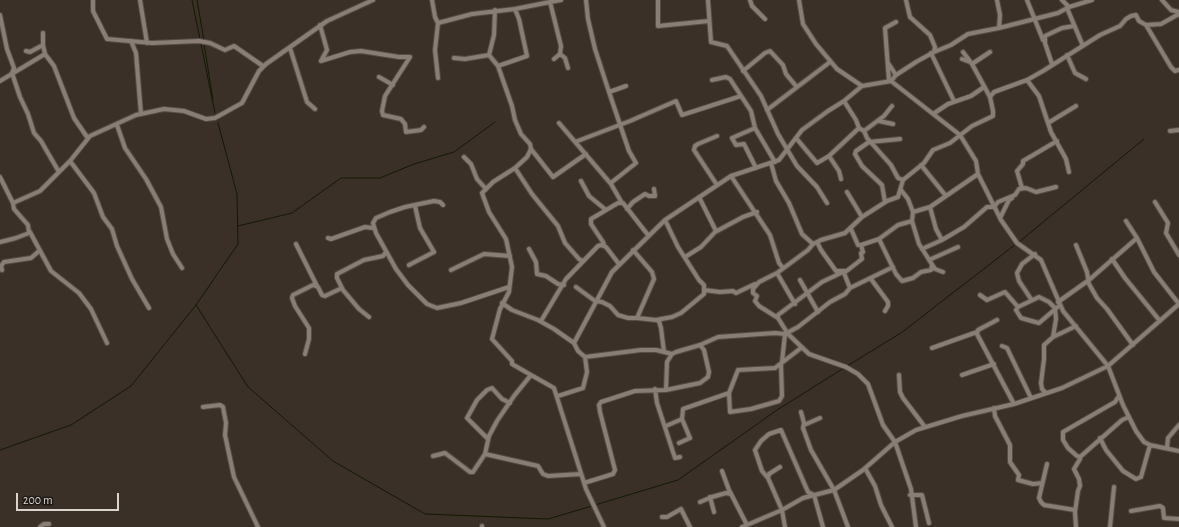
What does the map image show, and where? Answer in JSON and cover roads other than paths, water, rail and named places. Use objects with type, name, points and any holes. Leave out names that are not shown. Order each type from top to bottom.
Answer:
[{"type":"street","points":[[93,0],[93,11],[102,26],[105,38],[110,40],[147,43],[201,41],[225,50],[236,47],[263,66]]},
{"type":"street","points":[[140,0],[147,43]]},
{"type":"street","points":[[13,203],[40,191],[70,161],[87,138],[141,114],[168,109],[184,111],[199,118],[215,118],[242,103],[263,66],[320,25],[373,0]]},
{"type":"street","points":[[432,0],[435,17],[438,23],[435,50],[438,78]]},
{"type":"street","points":[[438,23],[472,14],[495,10],[515,9],[534,2],[561,0]]},
{"type":"street","points":[[586,0],[588,19],[595,49],[619,124],[629,151],[636,163],[611,184]]},
{"type":"street","points":[[658,0],[658,26],[709,21]]},
{"type":"street","points":[[708,0],[711,42],[727,46],[761,96],[766,110],[797,166],[817,187],[826,204]]},
{"type":"street","points":[[750,0],[752,6],[765,19]]},
{"type":"street","points":[[800,0],[803,24],[830,62],[838,70],[862,86]]},
{"type":"street","points":[[906,0],[910,17],[930,36],[934,48],[932,53],[954,102]]},
{"type":"street","points":[[997,0],[1000,15],[999,28]]},
{"type":"street","points":[[1026,0],[1052,64]]},
{"type":"street","points":[[1062,0],[1068,8],[1083,46]]},
{"type":"street","points":[[1162,0],[1171,10],[1179,13]]},
{"type":"street","points":[[574,343],[595,301],[612,272],[664,220],[731,176],[773,162],[787,150],[796,138],[815,120],[844,101],[862,86],[890,81],[896,75],[932,53],[951,45],[968,34],[999,28],[1058,13],[1089,1]]},
{"type":"street","points":[[550,2],[561,46],[560,54],[554,60]]},
{"type":"street","points":[[498,66],[527,56],[520,19],[515,9]]},
{"type":"street","points":[[488,55],[495,30],[495,10]]},
{"type":"street","points":[[1146,25],[1161,24],[1179,13]]},
{"type":"street","points":[[0,15],[7,49],[14,68],[12,73],[34,133],[41,141],[59,172]]},
{"type":"street","points":[[990,98],[994,92],[1027,80],[1067,55],[1120,26],[1131,16],[1136,15],[1139,21],[1146,25],[1172,67],[1176,71],[1179,70]]},
{"type":"street","points":[[896,22],[885,28],[890,81],[960,135],[976,161],[978,174],[1000,218],[1017,243],[1035,254],[1044,264],[1059,304],[1108,366],[1119,396],[1136,431],[1144,442],[1150,445],[1179,451]]},
{"type":"street","points":[[320,25],[327,50],[321,61],[350,52],[361,51],[399,58],[410,57],[401,69],[386,96],[382,111],[383,115],[401,119],[405,124],[406,132],[421,130],[424,127]]},
{"type":"street","points":[[1044,43],[1044,36],[1062,28],[1074,26]]},
{"type":"street","points":[[43,33],[43,45],[46,54],[54,66],[74,118],[87,138]]},
{"type":"street","points":[[131,41],[136,54],[141,114]]},
{"type":"street","points":[[26,51],[30,52],[43,45]]},
{"type":"street","points":[[290,48],[307,102],[315,109]]},
{"type":"street","points":[[743,71],[765,53],[770,51],[783,65],[786,74],[796,86]]},
{"type":"street","points":[[704,290],[733,291],[736,293],[777,273],[815,243],[841,235],[851,229],[862,217],[885,202],[898,197],[903,180],[921,165],[933,150],[950,143],[960,135],[992,116],[994,111],[990,98],[972,64],[963,52]]},
{"type":"street","points":[[972,64],[990,52]]},
{"type":"street","points":[[0,81],[46,54]]},
{"type":"street","points":[[560,54],[565,58],[568,68]]},
{"type":"street","points":[[488,55],[498,66],[512,106],[516,124],[521,134],[530,144],[531,149],[554,176],[586,154]]},
{"type":"street","points":[[454,58],[465,59],[488,55]]},
{"type":"street","points":[[1067,55],[1076,73],[1086,79]]},
{"type":"street","points":[[962,59],[972,64]]},
{"type":"street","points":[[766,110],[830,62]]},
{"type":"street","points":[[888,62],[896,75]]},
{"type":"street","points":[[379,77],[393,85]]},
{"type":"street","points":[[712,80],[726,77],[730,79],[751,111],[755,128],[773,162],[776,181],[789,203],[802,234],[815,243],[836,271],[845,271]]},
{"type":"street","points":[[1027,80],[1039,96],[1048,123],[1066,158],[1069,172]]},
{"type":"street","points":[[609,92],[626,86]]},
{"type":"street","points":[[933,114],[954,102],[971,96],[984,87]]},
{"type":"street","points":[[575,142],[619,124],[630,122],[676,101],[682,115],[741,96]]},
{"type":"street","points":[[844,101],[856,120],[859,128],[864,131],[867,138],[872,142],[890,165],[898,178],[903,180]]},
{"type":"street","points":[[864,131],[877,122],[892,106]]},
{"type":"street","points":[[1048,123],[1076,106]]},
{"type":"street","points":[[877,122],[882,120],[893,124]]},
{"type":"street","points":[[559,123],[611,184],[627,209],[648,235]]},
{"type":"street","points":[[116,125],[125,148],[134,164],[146,179],[161,207],[167,239],[172,254],[182,268]]},
{"type":"street","points":[[755,128],[732,138],[737,146],[744,144],[756,168]]},
{"type":"street","points":[[796,138],[817,163],[828,156],[859,128]]},
{"type":"street","points":[[1170,131],[1179,130]]},
{"type":"street","points":[[717,136],[698,144],[695,146],[694,150],[717,185]]},
{"type":"street","points":[[885,202],[882,185],[862,166],[855,154],[856,151],[872,142],[900,138]]},
{"type":"street","points":[[1022,188],[1017,171],[1024,164],[1023,161],[1057,141]]},
{"type":"street","points":[[531,149],[526,157],[515,168],[507,172],[482,193],[486,206],[506,239],[512,267],[510,287],[502,303],[492,339],[512,361],[512,364],[554,388],[558,396],[584,483],[604,527]]},
{"type":"street","points":[[828,156],[839,171],[841,179]]},
{"type":"street","points":[[464,157],[471,164],[477,179],[486,189]]},
{"type":"street","points":[[70,161],[94,193],[103,217],[112,229],[117,246],[132,280],[149,308]]},
{"type":"street","points":[[921,165],[946,196]]},
{"type":"street","points":[[515,168],[532,194],[558,226],[565,243],[579,259],[583,261]]},
{"type":"street","points":[[912,212],[930,207],[968,179],[978,174]]},
{"type":"street","points":[[731,176],[746,200],[757,212],[770,235],[779,263],[783,268]]},
{"type":"street","points":[[0,177],[13,203],[13,206],[28,225],[39,251],[51,270],[78,293],[90,309],[107,343]]},
{"type":"street","points":[[581,180],[589,196],[606,210]]},
{"type":"street","points":[[1000,218],[1012,196],[1019,189],[1022,188],[1036,192],[1056,186]]},
{"type":"street","points":[[627,209],[633,202],[646,194],[649,196],[654,196],[654,189]]},
{"type":"street","points":[[901,190],[908,199],[912,212],[912,221],[922,249],[935,269],[943,272]]},
{"type":"street","points":[[847,192],[862,217]]},
{"type":"street","points":[[994,207],[998,202],[1012,196]]},
{"type":"street","points":[[699,197],[715,232]]},
{"type":"street","points":[[443,206],[440,202],[434,201],[393,210],[376,218],[373,223],[373,228],[386,252],[408,286],[433,307],[454,305],[510,287]]},
{"type":"street","points":[[1155,202],[1168,224],[1166,233],[1179,255]]},
{"type":"street","points":[[619,264],[604,245],[590,222],[592,217],[618,203],[623,203]]},
{"type":"street","points":[[409,265],[434,252],[420,228],[415,206]]},
{"type":"street","points":[[930,207],[936,229],[942,240]]},
{"type":"street","points":[[922,249],[942,240],[964,227],[987,207],[994,207]]},
{"type":"street","points":[[685,257],[701,247],[715,232],[743,217],[757,212]]},
{"type":"street","points":[[576,287],[595,301],[602,302],[610,306],[622,317],[656,320],[672,317],[681,313],[691,303],[703,296],[704,285],[698,280],[664,220]]},
{"type":"street","points":[[861,245],[879,239],[898,225],[912,221]]},
{"type":"street","points":[[742,527],[782,510],[795,502],[834,490],[865,468],[895,442],[925,427],[1014,404],[1062,388],[1108,366],[1179,304],[1154,272],[1137,238],[1126,221]]},
{"type":"street","points":[[328,238],[331,239],[365,227],[373,228]]},
{"type":"street","points":[[851,229],[858,245],[861,245]]},
{"type":"street","points":[[0,242],[16,238],[30,232]]},
{"type":"street","points":[[980,295],[987,300],[1005,292],[1018,307],[1016,310],[1021,318],[1039,323],[1046,319],[1059,304],[1137,238]]},
{"type":"street","points":[[879,239],[899,278],[905,281],[921,272],[931,270],[932,265]]},
{"type":"street","points":[[296,244],[314,276],[322,295],[325,296],[342,288]]},
{"type":"street","points":[[541,321],[564,285],[566,279],[598,246],[604,245]]},
{"type":"street","points":[[778,318],[778,315],[832,276],[845,271],[862,259],[861,245]]},
{"type":"street","points":[[1076,245],[1089,280],[1089,284],[1097,298],[1107,309],[1133,345]]},
{"type":"street","points":[[929,260],[958,247]]},
{"type":"street","points":[[529,249],[536,262],[538,274],[546,276],[558,284],[564,285]]},
{"type":"street","points":[[633,250],[652,272],[654,279],[637,318]]},
{"type":"street","points":[[2,270],[1,266],[4,262],[31,258],[39,251]]},
{"type":"street","points":[[369,317],[358,309],[342,288],[337,278],[338,273],[364,260],[383,256],[386,252]]},
{"type":"street","points":[[451,270],[484,254],[510,256]]},
{"type":"street","points":[[1031,299],[1019,282],[1017,273],[1022,264],[1035,254]]},
{"type":"street","points":[[1112,259],[1125,278],[1160,321]]},
{"type":"street","points":[[502,303],[512,310],[541,321],[574,343],[580,354],[585,357],[641,350],[672,354],[700,345],[718,337],[732,334],[786,334],[830,302],[845,294],[850,288],[893,267]]},
{"type":"street","points":[[845,271],[845,278],[849,283],[850,288]]},
{"type":"street","points":[[777,273],[795,304]]},
{"type":"street","points":[[871,278],[888,302],[888,306],[885,311]]},
{"type":"street","points":[[800,280],[818,312]]},
{"type":"street","points":[[759,282],[753,289],[753,293],[757,296],[755,301],[759,306],[778,318],[786,334],[801,348],[809,354],[837,362],[864,378],[872,392],[883,425],[895,442],[911,489],[910,495],[916,527]]},
{"type":"street","points":[[305,354],[309,339],[309,328],[295,306],[292,296],[313,285],[317,286]]},
{"type":"street","points":[[1018,307],[1031,299],[1039,297],[1044,298],[1055,308],[1056,319],[1053,337]]},
{"type":"street","points":[[656,320],[659,321],[661,328],[664,352]]},
{"type":"street","points":[[932,348],[977,332],[983,326],[997,320]]},
{"type":"street","points":[[1046,393],[1041,383],[1044,345],[1053,337],[1076,326]]},
{"type":"street","points":[[977,332],[980,342],[994,364],[1014,404]]},
{"type":"street","points":[[786,334],[781,364],[782,396],[779,401],[731,412],[729,393],[738,370],[766,370],[781,364],[801,348]]},
{"type":"street","points":[[584,483],[613,474],[615,470],[600,412],[599,405],[601,402],[634,391],[656,389],[666,390],[700,383],[708,377],[709,372],[704,350],[700,345]]},
{"type":"street","points":[[1002,346],[1007,348],[1014,360],[1031,398]]},
{"type":"street","points":[[666,390],[667,362],[672,354]]},
{"type":"street","points":[[558,396],[578,391],[583,388],[587,372],[585,357]]},
{"type":"street","points":[[962,375],[994,364]]},
{"type":"street","points":[[432,456],[445,453],[472,473],[485,454],[488,439],[497,421],[531,375]]},
{"type":"street","points":[[899,375],[900,392],[903,398],[925,427]]},
{"type":"street","points":[[488,439],[467,418],[477,400],[487,390],[492,388],[502,399],[510,403]]},
{"type":"street","points":[[656,389],[657,403],[666,426],[675,458],[680,457]]},
{"type":"street","points":[[679,444],[690,438],[682,419],[684,409],[729,393]]},
{"type":"street","points":[[1080,457],[1068,448],[1063,440],[1063,432],[1115,402],[1119,396]]},
{"type":"street","points":[[203,407],[220,404],[223,407],[226,423],[226,435],[234,477],[258,527]]},
{"type":"street","points":[[994,408],[995,416],[1010,445],[1010,462],[1019,475],[1018,480],[1033,484],[1042,483]]},
{"type":"street","points":[[802,412],[803,428],[811,450],[834,490],[848,527]]},
{"type":"street","points":[[1076,527],[1075,510],[1080,486],[1079,479],[1074,469],[1080,460],[1080,457],[1100,438],[1122,420],[1129,417]]},
{"type":"street","points":[[804,425],[820,418]]},
{"type":"street","points":[[666,426],[682,419]]},
{"type":"street","points":[[1167,448],[1168,438],[1179,425]]},
{"type":"street","points":[[785,527],[782,510],[768,478],[762,471],[755,450],[761,441],[769,434],[781,430],[808,492],[814,495],[822,527]]},
{"type":"street","points":[[1100,438],[1106,450],[1123,471],[1136,479],[1141,477],[1150,445]]},
{"type":"street","points":[[485,454],[538,466],[543,474],[548,476],[581,474]]},
{"type":"street","points":[[1047,464],[1039,498],[1044,505],[1075,510]]},
{"type":"street","points":[[768,478],[769,474],[780,467]]},
{"type":"street","points":[[865,468],[876,486],[881,505],[892,527]]},
{"type":"street","points":[[722,471],[731,494],[747,525]]},
{"type":"street","points":[[1110,527],[1114,487]]},
{"type":"street","points":[[700,502],[726,493],[731,494]]},
{"type":"street","points":[[910,495],[922,495],[929,523]]},
{"type":"street","points":[[710,498],[714,512]]},
{"type":"street","points":[[1131,510],[1160,506],[1163,508],[1162,515],[1164,518],[1179,519]]},
{"type":"street","points":[[662,517],[667,517],[681,509],[690,527]]},
{"type":"street","points":[[40,527],[44,524],[49,524]]},
{"type":"waterway","points":[[192,0],[200,39]]},
{"type":"waterway","points":[[197,0],[204,41]]},
{"type":"waterway","points":[[201,44],[215,113]]},
{"type":"waterway","points":[[204,44],[213,100]]},
{"type":"waterway","points":[[238,226],[292,213],[341,178],[380,178],[414,164],[454,152],[495,122]]},
{"type":"waterway","points":[[0,450],[71,425],[131,386],[196,305],[238,244],[237,194],[218,123]]},
{"type":"waterway","points":[[1019,242],[1144,139]]},
{"type":"waterway","points":[[847,366],[901,333],[1016,244]]},
{"type":"waterway","points":[[196,305],[248,387],[333,461],[425,514],[548,519],[592,506]]},
{"type":"waterway","points":[[595,505],[678,480],[777,410],[844,368]]}]
